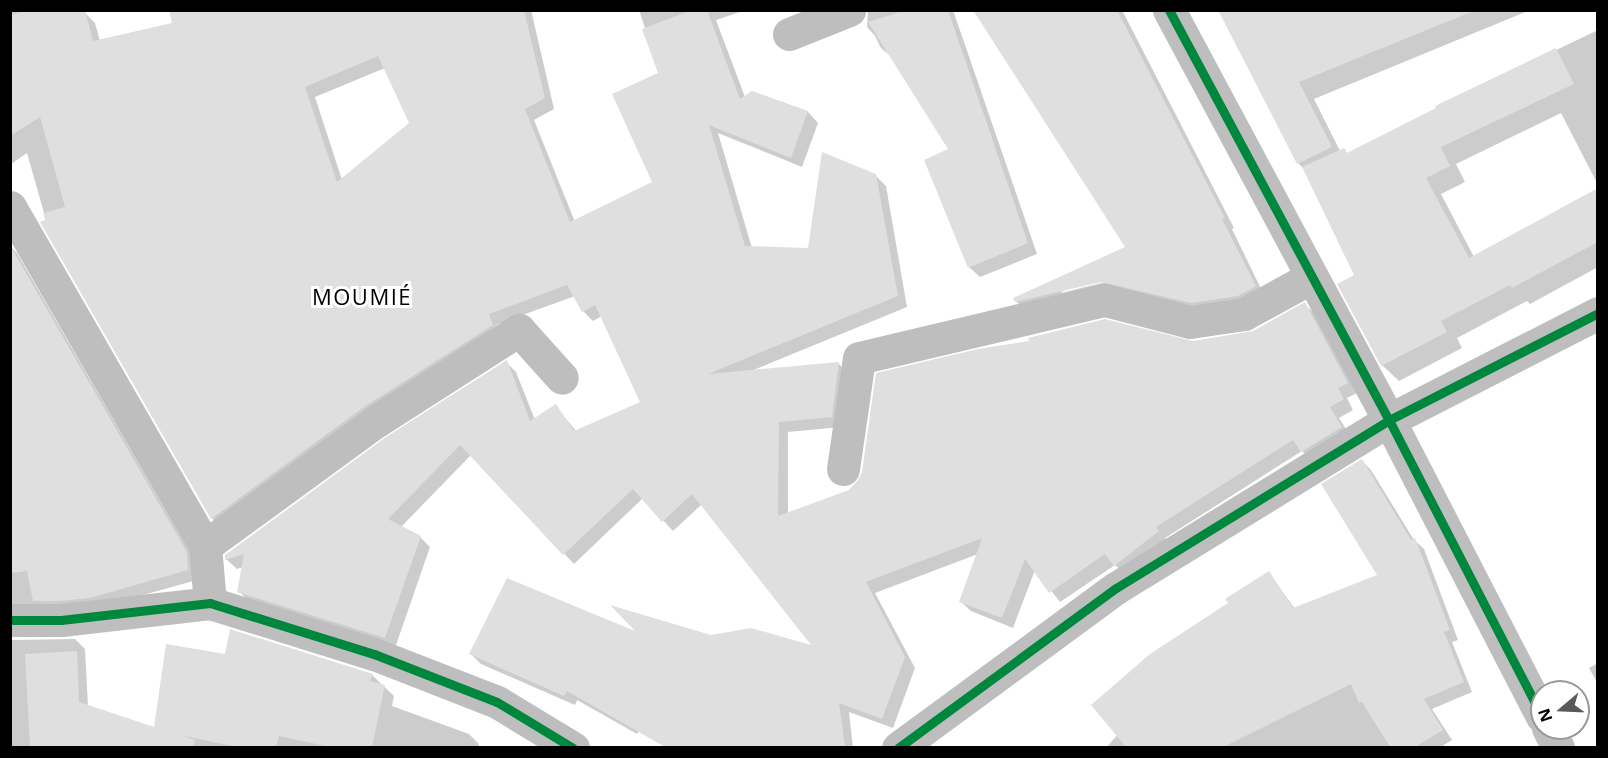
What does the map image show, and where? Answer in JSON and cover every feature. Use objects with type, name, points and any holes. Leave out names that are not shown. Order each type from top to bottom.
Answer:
[{"type":"street","points":[[789,34],[849,10]]},
{"type":"street","points":[[1169,10],[1310,278],[1389,420],[1530,693]]},
{"type":"street","points":[[10,207],[205,546],[210,603]]},
{"type":"street","points":[[843,469],[859,358],[1105,300],[1190,322],[1244,314],[1310,278]]},
{"type":"street","points":[[898,747],[1116,588],[1389,420],[1598,313]]},
{"type":"street","points":[[205,546],[375,422],[519,330],[562,378]]},
{"type":"street","points":[[10,620],[62,620],[210,603],[374,654],[497,702],[573,747]]},
{"type":"building","points":[[29,10],[85,10],[93,41],[172,23],[169,10],[524,10],[545,98],[525,109],[570,222],[652,182],[612,94],[658,73],[642,29],[692,10],[707,10],[740,99],[752,91],[808,111],[791,158],[709,125],[745,246],[808,248],[822,152],[876,174],[898,296],[708,374],[839,362],[832,417],[779,422],[778,516],[849,490],[858,480],[862,472],[876,373],[978,349],[1029,341],[1028,338],[1105,319],[1193,341],[1253,331],[1305,302],[1348,383],[1338,388],[1344,399],[1330,407],[1342,427],[1301,452],[1293,440],[1156,527],[1159,531],[1114,566],[1105,554],[1049,593],[1025,559],[1002,618],[959,602],[982,538],[866,582],[905,657],[882,719],[839,703],[845,747],[665,747],[567,691],[564,696],[469,654],[507,578],[635,631],[610,605],[711,635],[751,628],[811,645],[692,494],[662,522],[633,489],[563,555],[460,445],[388,519],[421,536],[385,638],[237,592],[244,554],[225,560],[225,555],[386,437],[507,360],[530,421],[556,404],[574,431],[640,402],[595,305],[582,312],[567,285],[489,314],[493,325],[364,407],[211,519],[40,222],[45,220],[43,213],[65,207],[40,117],[10,136],[10,15]],"holes":[[[378,56],[409,123],[337,182],[305,87]]]},
{"type":"building","points":[[906,10],[948,10],[1028,243],[968,268],[924,160],[948,149],[868,22]]},
{"type":"building","points":[[973,10],[1117,10],[1225,218],[1222,219],[1256,286],[1238,296],[1191,303],[1101,282],[1015,302],[1013,298],[1125,247]]},
{"type":"building","points":[[1218,10],[1471,10],[1471,12],[1299,82],[1332,147],[1297,164]]},
{"type":"building","points":[[1556,48],[1574,84],[1441,147],[1450,166],[1426,178],[1469,258],[1598,188],[1598,242],[1512,288],[1510,285],[1441,321],[1447,332],[1381,366],[1337,284],[1354,275],[1302,167],[1344,148],[1347,153],[1436,108],[1435,106]]},
{"type":"building","points":[[10,245],[187,552],[188,570],[90,598],[60,601],[33,601],[27,571],[10,573]]},
{"type":"building","points":[[1362,459],[1411,540],[1415,538],[1450,630],[1444,632],[1464,682],[1424,699],[1443,730],[1415,747],[1390,747],[1362,702],[1359,703],[1351,684],[1223,747],[1126,747],[1091,705],[1150,654],[1228,603],[1225,599],[1269,571],[1293,608],[1377,575],[1321,484]]},
{"type":"building","points":[[230,629],[373,674],[370,681],[385,685],[372,747],[330,747],[279,736],[276,747],[238,747],[184,736],[195,740],[193,747],[30,747],[25,654],[77,651],[79,702],[154,727],[166,644],[225,654]]},
{"type":"cycle path","points":[[1169,10],[1389,420],[1530,693]]},
{"type":"cycle path","points":[[898,748],[1116,588],[1389,420],[1598,313]]},
{"type":"cycle path","points":[[10,620],[61,620],[210,603],[374,654],[497,702],[573,748]]},
{"type":"district","name":"MOUMIÉ","points":[[362,297]]}]
